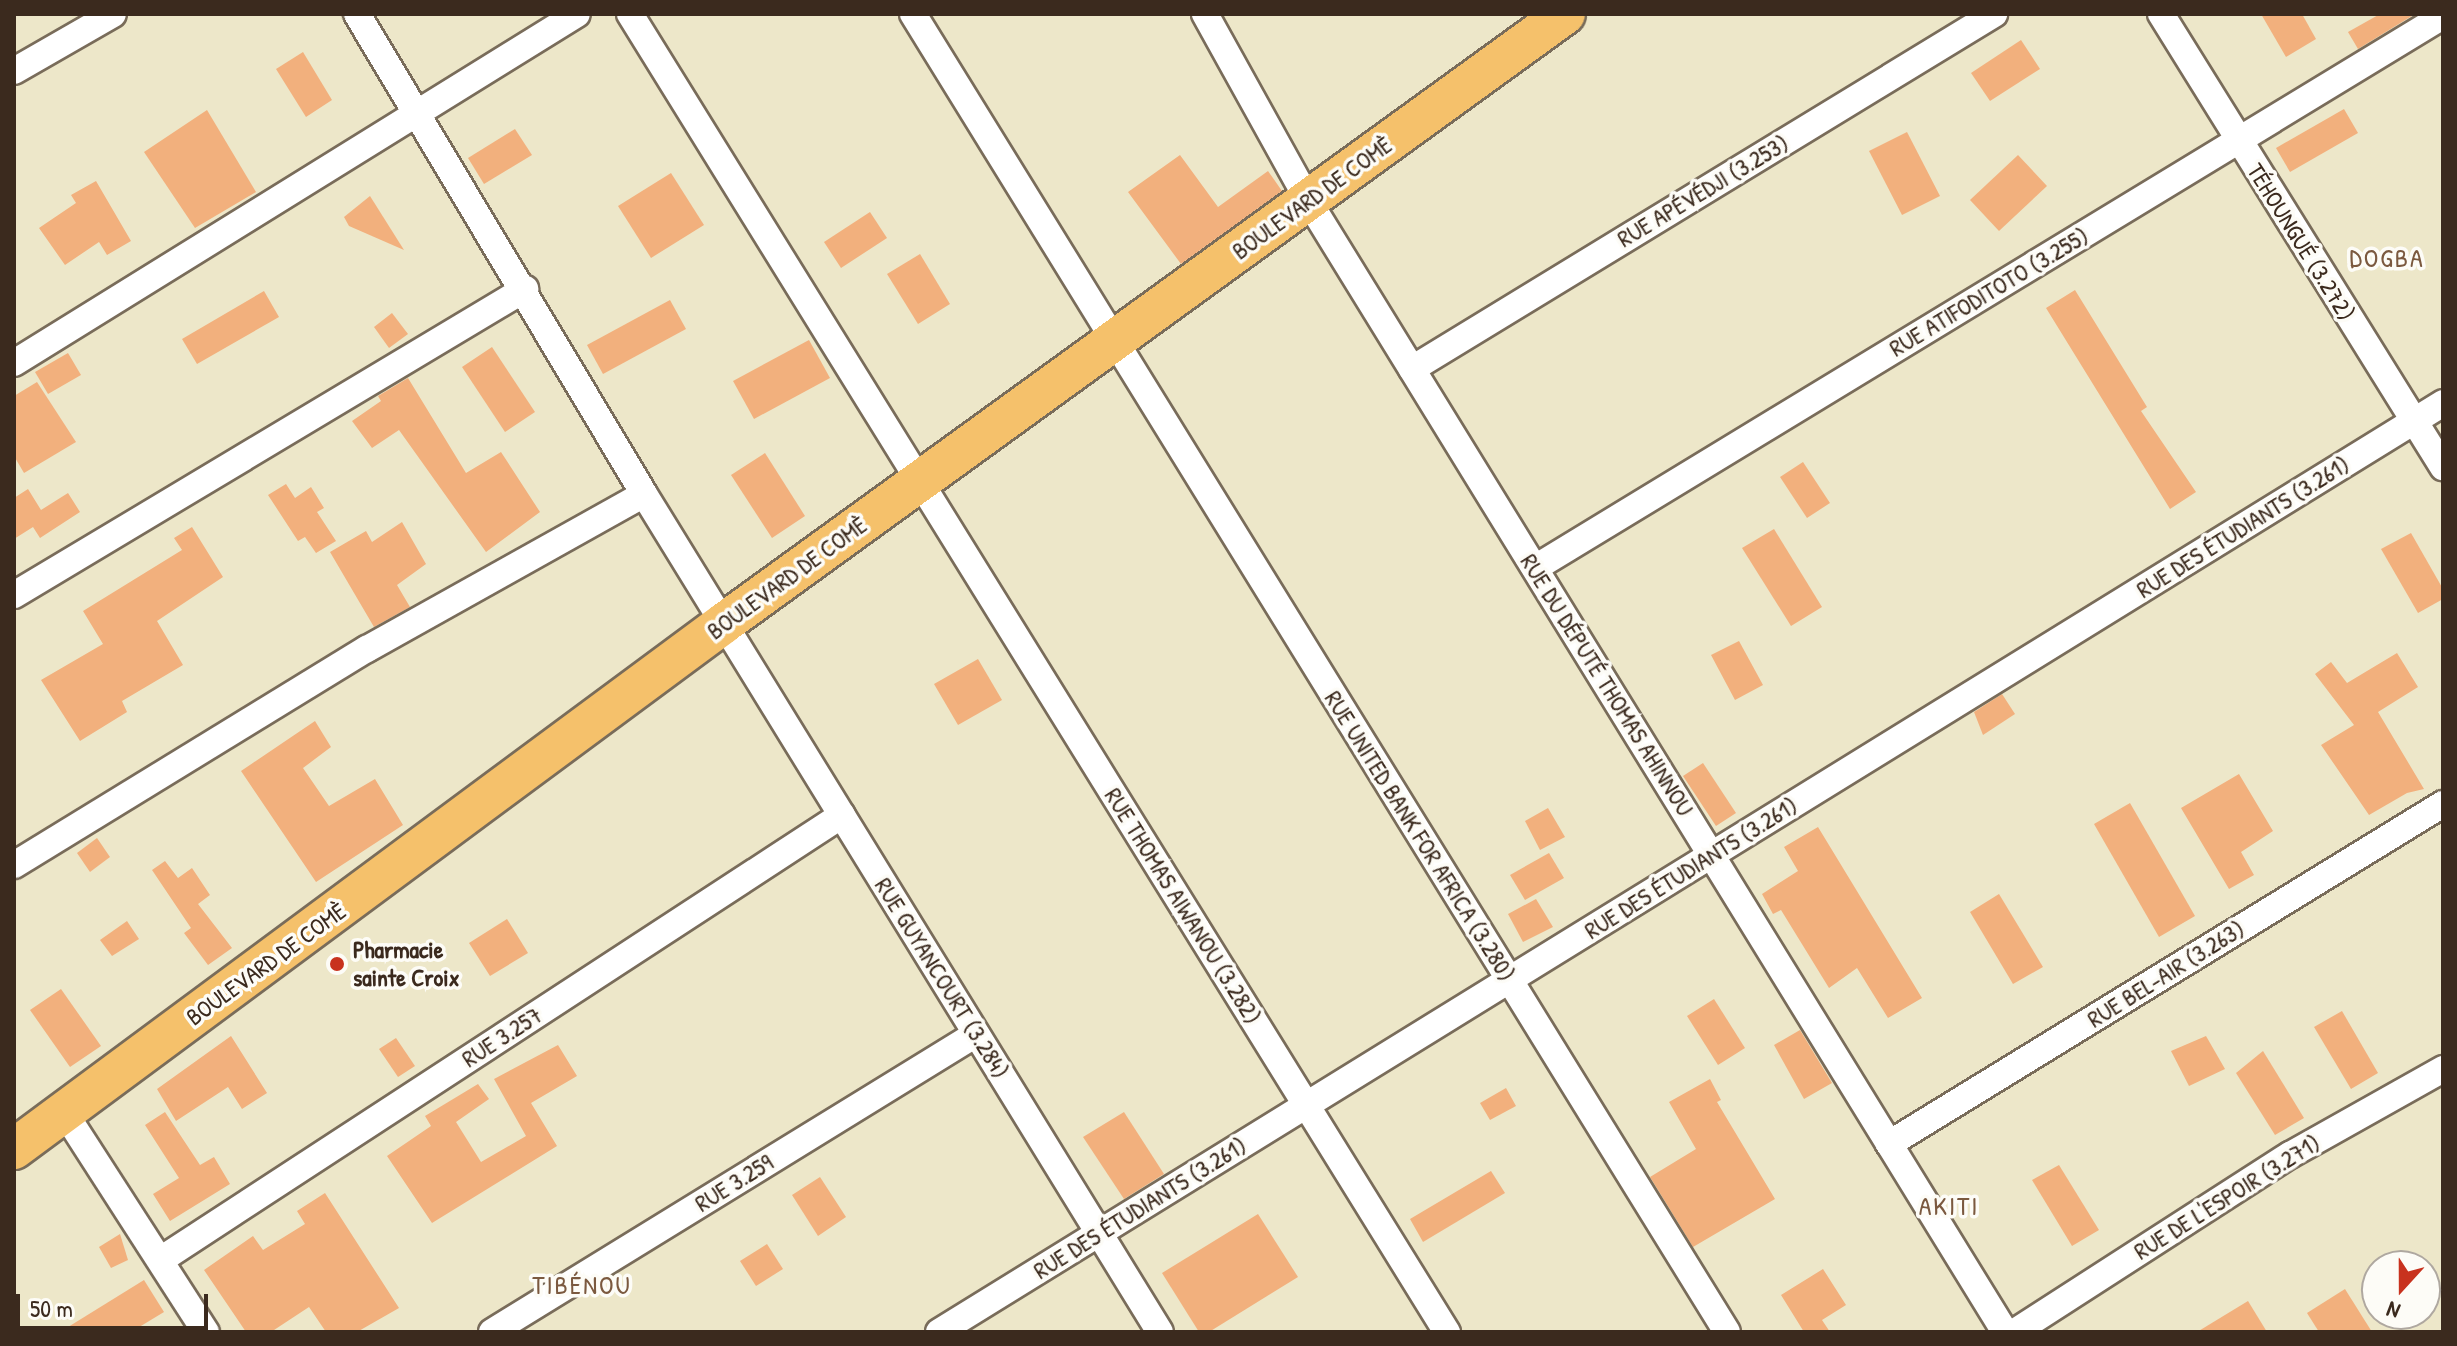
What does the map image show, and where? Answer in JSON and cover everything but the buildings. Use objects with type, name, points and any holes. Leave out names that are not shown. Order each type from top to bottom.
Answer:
[{"type":"main road","name":"BOULEVARD DE COMÈ","points":[[14,1149],[724,623],[1565,14]]},
{"type":"street","points":[[14,71],[113,14]]},
{"type":"street","name":"RUE GUYANCOURT (3.284)","points":[[357,14],[525,289],[644,494],[1160,1332]]},
{"type":"street","points":[[14,363],[577,14]]},
{"type":"street","name":"RUE THOMAS AIWANOU (3.282)","points":[[630,14],[1447,1332]]},
{"type":"street","name":"RUE UNITED BANK FOR AFRICA (3.280)","points":[[913,14],[1727,1332]]},
{"type":"street","name":"RUE DU DÉPUTÉ THOMAS AHINNOU","points":[[1205,14],[1309,202],[2005,1332]]},
{"type":"street","name":"RUE APÉVÉDJI (3.253)","points":[[1412,369],[1994,14]]},
{"type":"street","name":"TÉHOUNGUÉ (3.272)","points":[[2161,14],[2237,141],[2443,467]]},
{"type":"street","name":"RUE ATIFODITOTO (3.255)","points":[[1535,568],[2443,16]]},
{"type":"street","points":[[14,595],[525,289]]},
{"type":"street","name":"RUE DES ÉTUDIANTS (3.261)","points":[[939,1332],[2443,403]]},
{"type":"street","points":[[14,865],[367,649],[644,494]]},
{"type":"street","name":"RUE BEL-AIR (3.263)","points":[[1889,1144],[2443,804]]},
{"type":"street","name":"RUE 3.257","points":[[162,1259],[842,815]]},
{"type":"street","name":"RUE 3.259","points":[[492,1332],[976,1034]]},
{"type":"street","name":"RUE DE L'ESPOIR (3.271)","points":[[2015,1332],[2290,1155],[2443,1069]]},
{"type":"street","points":[[64,1112],[162,1259],[206,1332]]},
{"type":"place","name":"Pharmacie sainte Croix","points":[[337,964]]},
{"type":"district","name":"DOGBA","points":[[2387,258]]},
{"type":"district","name":"AKITI","points":[[1949,1206]]},
{"type":"district","name":"TIBÉNOU","points":[[582,1285]]}]
